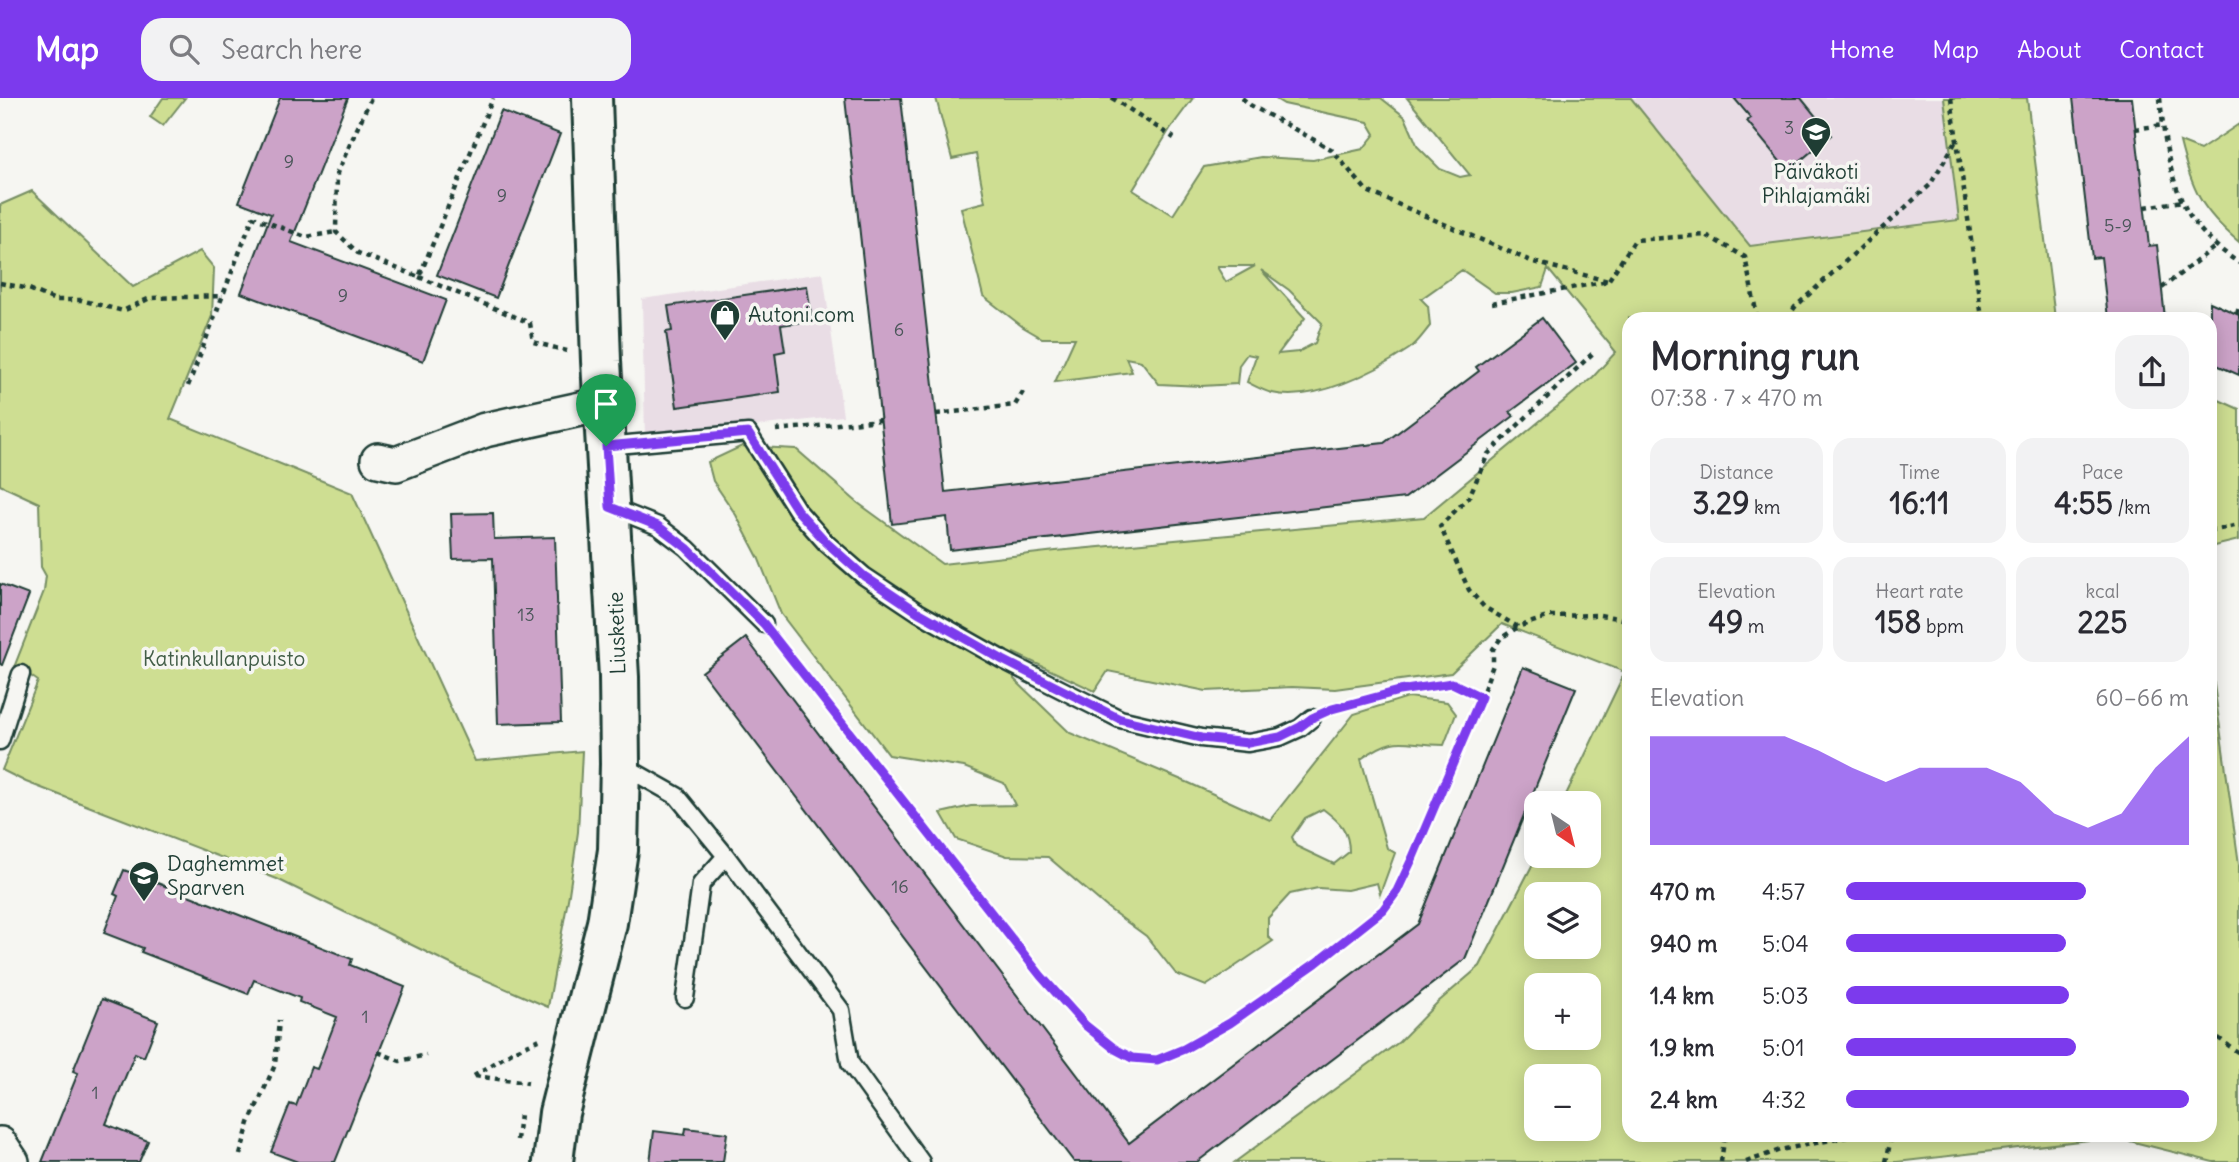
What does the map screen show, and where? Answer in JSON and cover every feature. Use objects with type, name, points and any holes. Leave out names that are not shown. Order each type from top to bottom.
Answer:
[{"type":"street","name":"Liusketie","points":[[553,1162],[559,1113],[607,923],[618,850],[620,764],[617,637],[601,361],[592,98]]},
{"type":"street","points":[[378,460],[396,464],[485,430],[603,404]]},
{"type":"street","points":[[0,1144],[12,1162]]},
{"type":"lane","points":[[606,446],[748,433],[797,510],[827,543],[864,576],[918,612],[1120,719],[1201,738],[1248,743],[1280,737],[1312,718]]},
{"type":"lane","points":[[610,507],[658,526],[687,548],[764,624]]},
{"type":"lane","points":[[0,741],[21,674]]},
{"type":"lane","points":[[620,764],[677,796],[726,856],[841,1010],[850,1063],[921,1162]]},
{"type":"lane","points":[[685,999],[702,884],[726,856]]},
{"type":"path","points":[[371,98],[337,173],[336,232],[358,253],[530,323],[533,342],[601,361]]},
{"type":"path","points":[[419,277],[493,98]]},
{"type":"path","points":[[1112,98],[1174,138]]},
{"type":"path","points":[[1242,98],[1331,149],[1367,191],[1533,262],[1608,281]]},
{"type":"path","points":[[1951,98],[1981,312]]},
{"type":"path","points":[[2160,98],[2165,146],[2183,201],[2194,222],[2216,246],[2239,263]]},
{"type":"path","points":[[2135,129],[2163,125]]},
{"type":"path","points":[[1792,312],[1930,185],[1956,141]]},
{"type":"path","points":[[2145,206],[2183,201]]},
{"type":"path","points":[[188,386],[253,217],[306,237],[336,232]]},
{"type":"path","points":[[1492,303],[1608,281],[1635,240],[1706,235],[1745,257],[1755,312]]},
{"type":"path","points":[[2162,288],[2216,246]]},
{"type":"path","points":[[0,283],[29,289],[55,300],[81,300],[123,311],[150,298],[223,296]]},
{"type":"path","points":[[2236,314],[2239,307]]},
{"type":"path","points":[[1518,627],[1484,607],[1469,590],[1440,526],[1469,497],[1488,454],[1593,353]]},
{"type":"path","points":[[936,414],[1015,405],[1024,390]]},
{"type":"path","points":[[748,433],[881,419]]},
{"type":"path","points":[[2217,529],[2239,525]]},
{"type":"path","points":[[764,624],[1067,1006],[1085,1025],[1115,1049],[1144,1061],[1157,1060],[1184,1049],[1230,1023],[1316,963],[1383,910],[1397,891],[1413,857],[1481,697],[1493,665],[1493,649],[1501,638],[1518,627],[1550,616],[1600,615],[1622,619]]},
{"type":"path","points":[[1312,718],[1368,698],[1430,685],[1452,683],[1481,697]]},
{"type":"path","points":[[240,1155],[249,1123],[275,1065],[279,1020]]},
{"type":"path","points":[[528,1083],[474,1076],[512,1052],[548,1035],[543,1047]]},
{"type":"path","points":[[2217,1037],[2239,1053]]},
{"type":"path","points":[[378,1052],[400,1061],[426,1055]]},
{"type":"path","points":[[525,1094],[533,1071]]},
{"type":"path","points":[[516,1150],[517,1126],[523,1105]]},
{"type":"path","points":[[1721,1162],[1724,1142]]},
{"type":"path","points":[[1746,1162],[1780,1150],[1820,1142]]},
{"type":"path","points":[[1886,1162],[1890,1142]]},
{"type":"shaded area","name":"Päiväkoti Pihlajamäki","points":[[1631,98],[1944,98],[1959,220],[1750,246]]},
{"type":"shaded area","points":[[823,273],[843,416],[645,439],[642,299]]},
{"type":"green space","points":[[163,98],[185,98],[163,126],[150,117]]},
{"type":"green space","points":[[936,98],[1125,98],[1130,101],[1132,98],[1193,98],[1170,129],[1133,190],[1173,215],[1204,167],[1261,157],[1313,160],[1363,149],[1375,134],[1368,122],[1284,104],[1274,98],[1381,98],[1405,117],[1418,147],[1440,169],[1460,177],[1470,175],[1407,98],[1631,98],[1750,246],[1959,220],[1944,98],[2027,98],[2054,312],[1622,312],[1622,671],[1502,624],[1451,673],[1335,689],[1292,687],[1206,691],[1108,671],[1095,691],[1014,653],[1014,679],[1070,733],[1270,820],[1354,714],[1408,697],[1447,702],[1456,714],[1444,745],[1393,743],[1384,745],[1361,759],[1387,848],[1395,853],[1380,894],[1377,883],[1347,890],[1318,888],[1290,894],[1268,918],[1268,937],[1273,941],[1206,986],[1176,974],[1146,936],[1109,909],[1048,857],[1007,856],[956,839],[941,813],[971,806],[1015,805],[1004,783],[964,767],[889,755],[781,614],[758,557],[736,515],[713,481],[708,462],[742,446],[796,449],[858,503],[942,564],[1424,517],[1593,377],[1616,352],[1548,269],[1542,287],[1512,293],[1495,293],[1462,270],[1421,299],[1428,306],[1430,326],[1412,347],[1362,376],[1325,390],[1289,395],[1272,393],[1247,382],[1256,356],[1247,354],[1239,365],[1237,384],[1159,384],[1141,361],[1126,358],[1132,372],[1055,382],[1075,338],[1042,338],[983,296],[961,208],[985,202],[976,154],[952,159]],"holes":[[[1217,266],[1255,266],[1226,282]],[[1261,270],[1289,290],[1322,323],[1315,343],[1298,352],[1278,354],[1305,318]],[[1323,809],[1342,827],[1347,838],[1349,852],[1334,864],[1296,846],[1292,837],[1305,818]]]},
{"type":"green space","points":[[2239,124],[2239,242],[2215,220],[2200,198],[2180,142],[2200,150]]},
{"type":"green space","name":"Katinkullanpuisto","points":[[32,191],[133,287],[200,251],[214,268],[212,316],[170,419],[352,493],[475,761],[582,751],[578,832],[548,1007],[465,971],[277,879],[26,782],[2,770],[38,681],[15,665],[44,591],[46,576],[41,567],[39,503],[0,485],[0,205]]},
{"type":"green space","points":[[2217,399],[2239,409],[2239,540],[2217,545]]},
{"type":"green space","points":[[1622,678],[1622,1142],[2071,1142],[1897,1162],[1235,1162],[1399,1042],[1437,1003],[1480,966],[1531,868],[1601,868],[1601,791],[1568,791]]},
{"type":"green space","points":[[2217,706],[2239,864],[2239,1162],[2213,1162],[2134,1142],[2217,1142]]},
{"type":"building","points":[[280,98],[348,98],[291,242],[446,300],[423,361],[241,293],[271,214],[239,202]]},
{"type":"building","points":[[845,98],[901,98],[945,492],[1384,443],[1479,371],[1476,367],[1542,318],[1576,363],[1510,412],[1514,416],[1405,498],[950,550],[947,517],[892,524]]},
{"type":"building","points":[[1734,98],[1801,98],[1831,135],[1788,171],[1747,121],[1751,118]]},
{"type":"building","points":[[2073,98],[2132,98],[2149,246],[2157,245],[2164,312],[2107,312],[2101,257],[2092,258]]},
{"type":"building","points":[[501,111],[560,134],[496,298],[437,275]]},
{"type":"building","name":"Autoni.com","points":[[807,286],[812,321],[781,325],[785,351],[775,353],[780,392],[677,407],[666,332],[672,331],[668,306]]},
{"type":"building","points":[[2210,302],[2239,315],[2239,375],[2217,365],[2217,312],[2210,312]]},
{"type":"building","points":[[493,513],[494,539],[555,537],[561,722],[498,724],[493,558],[453,559],[451,514]]},
{"type":"building","points":[[0,584],[29,595],[2,665],[0,664]]},
{"type":"building","points":[[746,638],[1129,1143],[1418,924],[1523,667],[1576,688],[1534,791],[1524,791],[1524,815],[1465,959],[1197,1162],[1074,1162],[702,672]]},
{"type":"building","points":[[124,870],[352,959],[350,965],[405,987],[335,1162],[298,1162],[271,1152],[290,1104],[296,1106],[311,1067],[317,1069],[337,1017],[299,1002],[300,998],[254,980],[248,994],[141,952],[143,948],[104,933],[118,896],[114,894]]},
{"type":"building","points":[[102,999],[158,1021],[144,1057],[135,1053],[106,1124],[148,1141],[139,1162],[42,1162],[78,1073],[73,1071]]},
{"type":"building","points":[[686,1128],[727,1133],[723,1162],[650,1162],[654,1131],[685,1135]]},
{"type":"place","name":"Päiväkoti Pihlajamäki","points":[[1816,159]]},
{"type":"place","name":"Autoni.com","points":[[725,342]]},
{"type":"place","name":"Daghemmet Sparven","points":[[144,903]]},
{"type":"route","points":[[748,433],[797,510],[827,543],[864,576],[918,612],[1003,660],[1120,719],[1201,738],[1248,743],[1280,737],[1332,709],[1399,691],[1452,683],[1481,697],[1413,857],[1397,891],[1383,910],[1316,963],[1230,1023],[1184,1049],[1157,1060],[1132,1058],[1115,1049],[1085,1025],[1041,976],[764,624],[687,548],[658,526],[610,507],[606,446],[748,433]]}]
